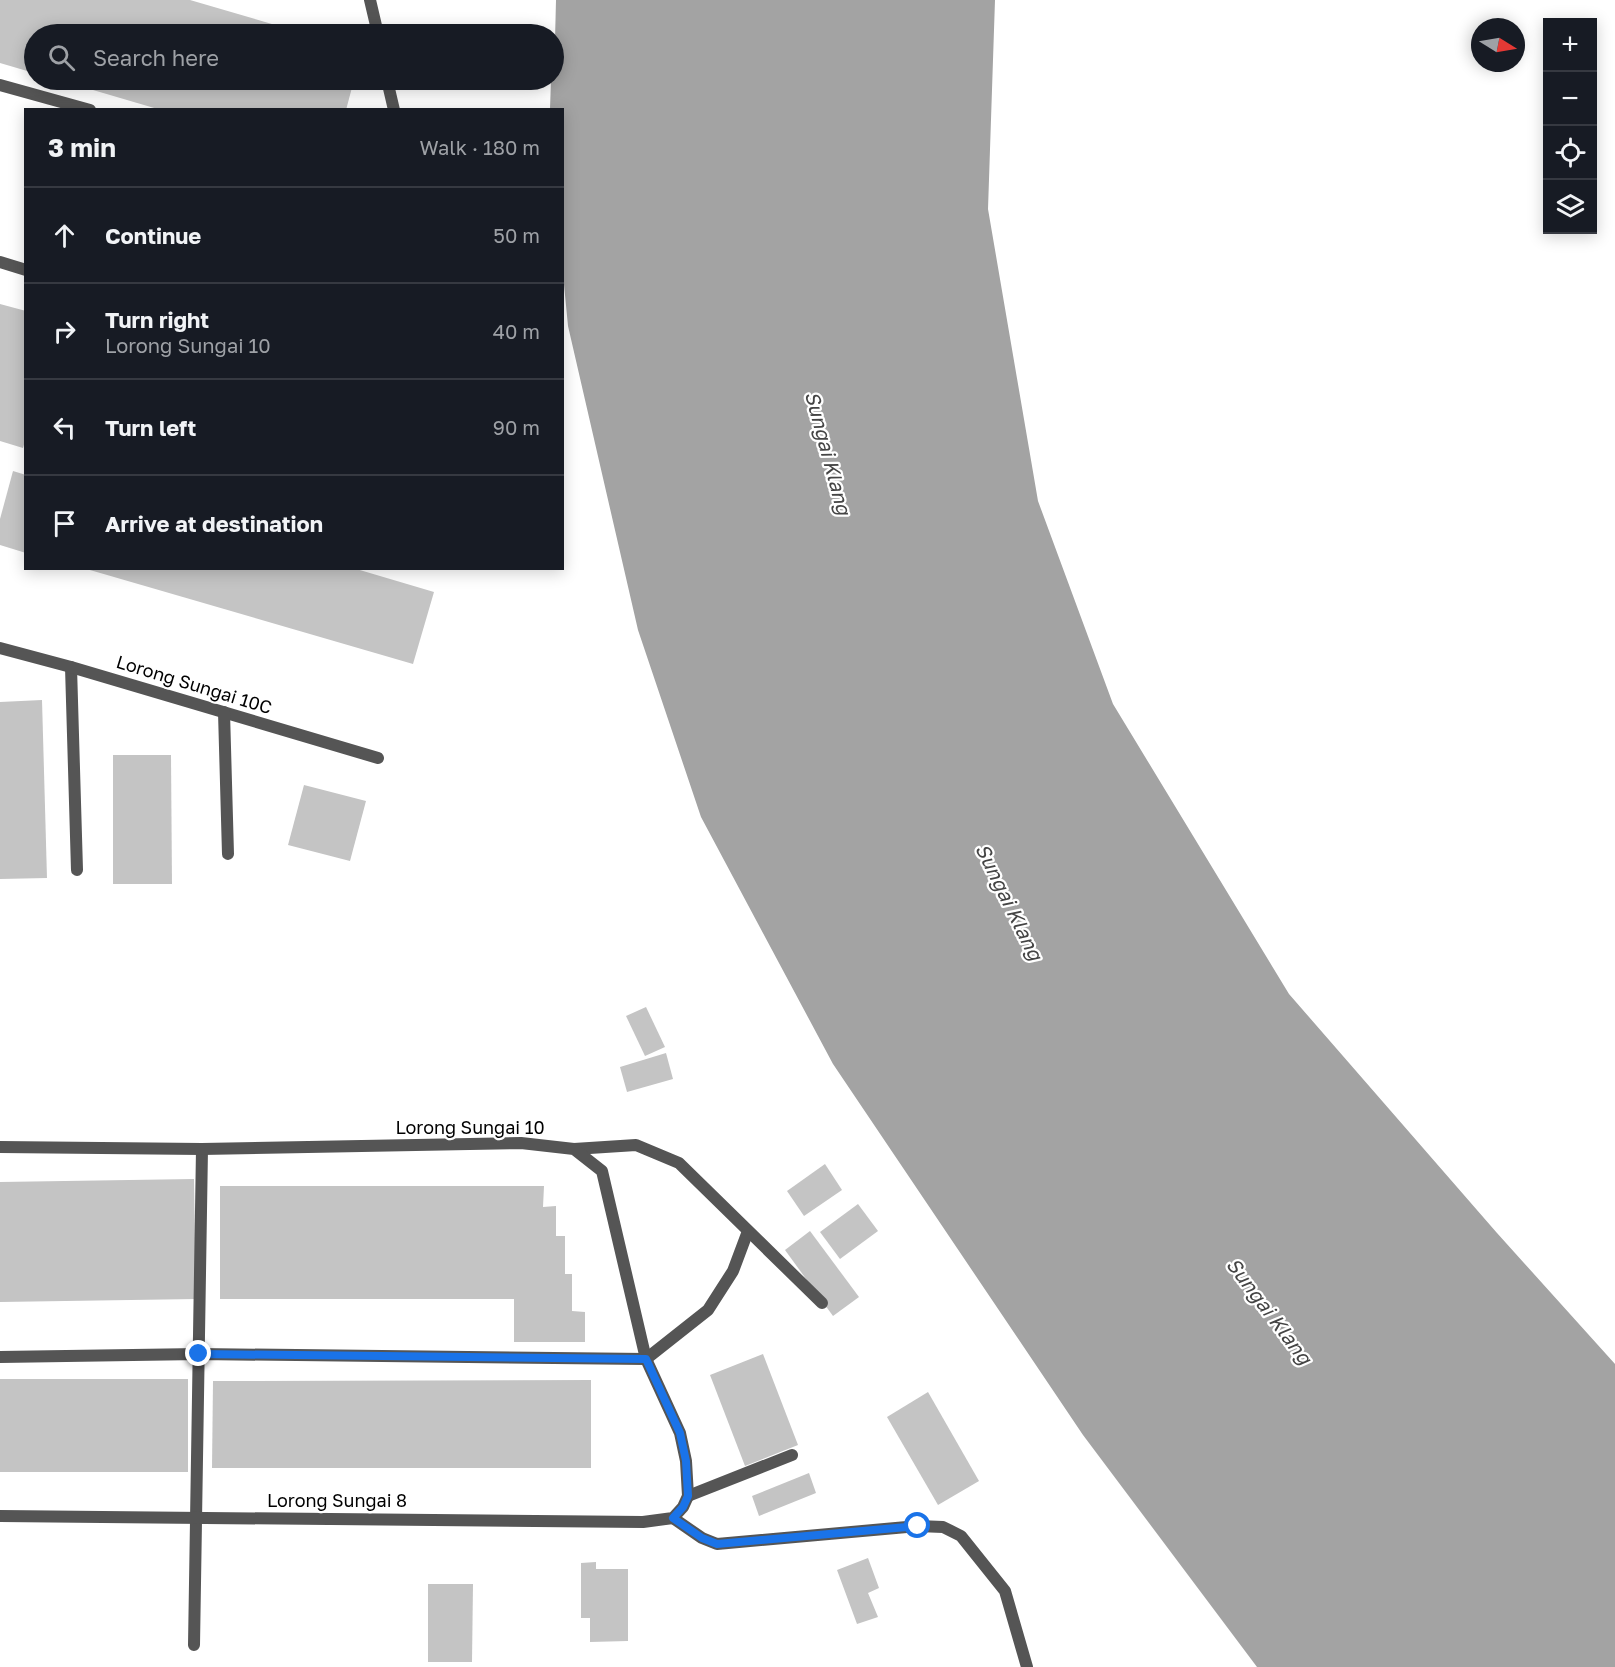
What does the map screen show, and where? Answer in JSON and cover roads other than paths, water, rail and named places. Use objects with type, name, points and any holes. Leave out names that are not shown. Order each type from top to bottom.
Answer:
[{"type":"street","points":[[370,0],[376,24]]},
{"type":"street","points":[[0,85],[83,108]]},
{"type":"street","points":[[389,90],[394,108]]},
{"type":"street","points":[[0,262],[24,269]]},
{"type":"street","name":"Lorong Sungai 10C","points":[[0,648],[378,758]]},
{"type":"street","points":[[71,667],[77,870]]},
{"type":"street","points":[[224,712],[228,854]]},
{"type":"street","name":"Lorong Sungai 10","points":[[0,1147],[202,1149],[520,1143],[574,1149],[636,1145],[679,1163],[822,1303]]},
{"type":"street","points":[[194,1645],[198,1518],[202,1149]]},
{"type":"street","points":[[574,1149],[602,1171],[646,1359],[680,1433],[686,1461],[688,1496],[683,1507],[673,1518],[702,1538],[717,1544],[918,1526],[943,1527],[961,1536],[1005,1591],[1027,1667]]},
{"type":"street","points":[[0,1357],[199,1354],[646,1359],[708,1310],[734,1271],[748,1231]]},
{"type":"street","points":[[688,1496],[792,1455]]},
{"type":"street","name":"Lorong Sungai 8","points":[[0,1516],[643,1522],[673,1518]]},
{"type":"water","name":"Sungai Klang","points":[[556,0],[995,0],[988,209],[1038,501],[1113,704],[1289,994],[1497,1233],[1615,1364],[1615,1667],[1257,1667],[1083,1435],[833,1064],[701,817],[638,630],[568,326],[564,285],[564,108],[550,108],[551,90],[564,90],[564,24],[555,24]]}]
